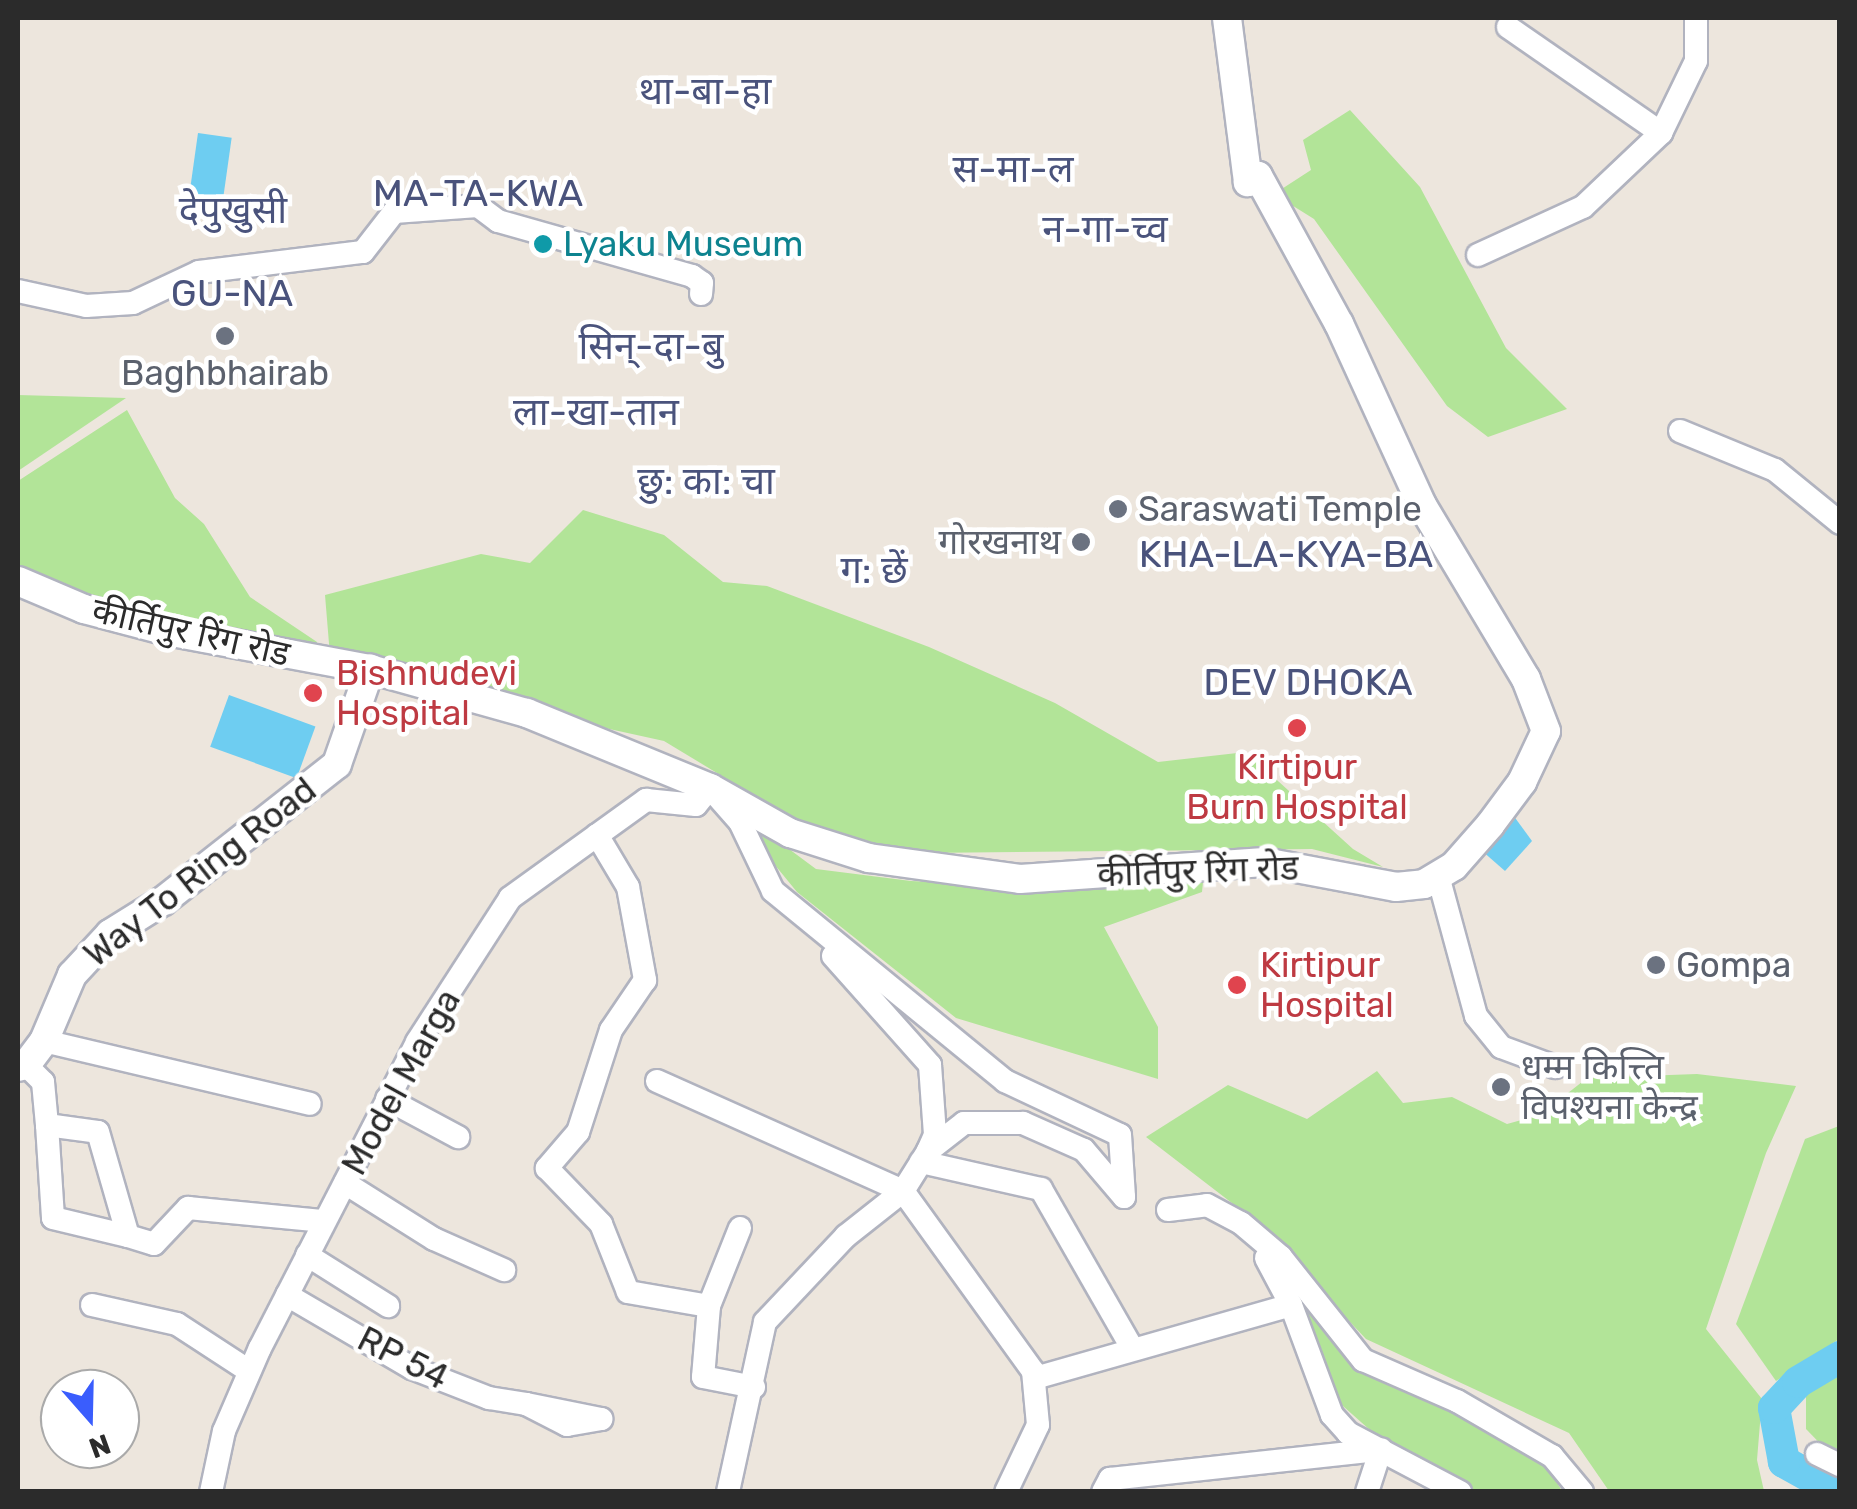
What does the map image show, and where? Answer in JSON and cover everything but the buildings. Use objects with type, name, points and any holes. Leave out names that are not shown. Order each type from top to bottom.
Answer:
[{"type":"street","points":[[1226,18],[1248,182],[1258,176],[1339,324],[1422,505],[1526,678],[1546,731],[1522,782],[1490,825],[1438,876],[1476,1016],[1501,1047],[1555,1067]]},
{"type":"street","points":[[1478,255],[1583,207],[1661,134],[1696,61],[1696,18]]},
{"type":"street","points":[[1508,27],[1661,134]]},
{"type":"street","points":[[18,291],[86,306],[134,303],[199,272],[363,252],[394,212],[478,206],[498,221],[692,276],[702,283],[701,294]]},
{"type":"street","points":[[1680,431],[1774,470],[1840,523]]},
{"type":"street","name":"कीर्तिपुर रिंग रोड","points":[[18,581],[84,609],[167,631],[370,669],[527,713],[710,788],[790,833],[868,858],[1020,880],[1264,862],[1396,887],[1438,876]]},
{"type":"street","name":"Way To Ring Road","points":[[22,1066],[44,1040],[72,975],[110,934],[163,901],[337,764],[370,669]]},
{"type":"street","points":[[710,788],[740,822],[773,891],[930,1064],[936,1134],[903,1191],[846,1236],[764,1322],[754,1386],[728,1492]]},
{"type":"street","name":"Model Marga","points":[[211,1492],[224,1431],[287,1294],[387,1099],[510,898],[646,800],[696,805],[710,788]]},
{"type":"street","points":[[597,835],[628,887],[645,980],[611,1030],[578,1132],[547,1168],[601,1224],[628,1292],[709,1306]]},
{"type":"street","points":[[773,891],[1004,1082],[1120,1135],[1124,1197],[1084,1150],[1022,1123],[964,1124],[924,1156]]},
{"type":"street","points":[[44,1040],[310,1104]]},
{"type":"street","points":[[22,1066],[43,1082],[53,1218],[154,1244],[188,1208],[324,1221]]},
{"type":"street","points":[[657,1081],[903,1191],[1016,1341],[1035,1378],[1038,1425],[1006,1492]]},
{"type":"street","points":[[387,1099],[458,1136]]},
{"type":"street","points":[[47,1126],[98,1132],[128,1236]]},
{"type":"street","points":[[924,1156],[1040,1189],[1132,1348]]},
{"type":"street","points":[[345,1183],[434,1239],[504,1270]]},
{"type":"street","points":[[1168,1210],[1207,1205],[1241,1223],[1291,1305],[1332,1414],[1348,1433],[1460,1492]]},
{"type":"street","points":[[740,1228],[709,1306],[704,1379],[754,1386]]},
{"type":"street","points":[[1250,1235],[1281,1257],[1363,1360],[1457,1401],[1552,1456],[1582,1492]]},
{"type":"street","points":[[307,1256],[388,1306]]},
{"type":"street","name":"RP 54","points":[[287,1294],[412,1368],[488,1398],[526,1404]]},
{"type":"street","points":[[92,1305],[177,1324],[249,1372]]},
{"type":"street","points":[[1035,1378],[1291,1305]]},
{"type":"street","points":[[1102,1492],[1110,1480],[1380,1449]]},
{"type":"street","points":[[1367,1492],[1380,1449]]},
{"type":"street","points":[[1818,1454],[1840,1465]]},
{"type":"green space","points":[[1350,110],[1420,187],[1506,348],[1567,409],[1488,437],[1447,406],[1314,219],[1274,194],[1311,170],[1303,140]]},
{"type":"green space","points":[[18,395],[126,398],[18,471]]},
{"type":"green space","points":[[127,410],[175,498],[204,524],[250,597],[317,642],[313,662],[18,585],[18,481]]},
{"type":"green space","points":[[583,510],[664,535],[723,582],[767,586],[929,647],[1055,703],[1158,762],[1246,752],[1353,849],[1383,867],[1312,849],[920,853],[871,847],[808,828],[664,741],[331,668],[325,595],[481,554],[530,563]]},
{"type":"green space","points":[[754,823],[816,869],[911,881],[1052,888],[1203,882],[1202,892],[1104,927],[1158,1027],[1158,1079],[956,1018],[797,892],[770,859]]},
{"type":"green space","points":[[1377,1071],[1403,1103],[1452,1097],[1507,1124],[1540,1115],[1587,1078],[1697,1074],[1796,1086],[1766,1153],[1706,1329],[1762,1399],[1757,1460],[1764,1491],[1609,1491],[1569,1433],[1366,1339],[1254,1220],[1146,1137],[1228,1085],[1307,1119]]},
{"type":"green space","points":[[1839,1126],[1839,1339],[1776,1381],[1736,1324],[1805,1139]]},
{"type":"green space","points":[[1298,1293],[1371,1364],[1547,1466],[1562,1491],[1475,1491],[1379,1438],[1335,1399]]},
{"type":"green space","points":[[1839,1361],[1839,1463],[1806,1429],[1806,1382]]},
{"type":"water","points":[[198,133],[232,138],[222,205],[189,200]]},
{"type":"water","points":[[229,695],[315,726],[297,778],[210,747]]},
{"type":"water","points":[[1513,815],[1532,841],[1505,871],[1481,850]]},
{"type":"waterway","points":[[1838,1492],[1784,1462],[1774,1408],[1798,1382],[1840,1357]]},
{"type":"place","name":"Lyaku Museum","points":[[543,244]]},
{"type":"place","name":"Baghbhairab","points":[[225,336]]},
{"type":"place","name":"Saraswati Temple","points":[[1118,509]]},
{"type":"place","name":"गोरखनाथ","points":[[1081,542]]},
{"type":"place","name":"Bishnudevi Hospital","points":[[313,693]]},
{"type":"place","name":"Kirtipur Burn Hospital","points":[[1297,728]]},
{"type":"place","name":"Gompa","points":[[1656,965]]},
{"type":"place","name":"Kirtipur Hospital","points":[[1237,985]]},
{"type":"place","name":"धम्म कित्त्ति विपश्यना केन्द्र","points":[[1501,1087]]},
{"type":"district","name":"था-बा-हा","points":[[705,92]]},
{"type":"district","name":"स-मा-ल","points":[[1013,170]]},
{"type":"district","name":"MA-TA-KWA","points":[[478,194]]},
{"type":"district","name":"देपुखुसी","points":[[233,211]]},
{"type":"district","name":"न-गा-च्व","points":[[1105,230]]},
{"type":"district","name":"GU-NA","points":[[232,294]]},
{"type":"district","name":"सिन्-दा-बु","points":[[651,347]]},
{"type":"district","name":"ला-खा-तान","points":[[596,413]]},
{"type":"district","name":"छु: का: चा","points":[[706,482]]},
{"type":"district","name":"KHA-LA-KYA-BA","points":[[1286,555]]},
{"type":"district","name":"ग: छें","points":[[874,571]]},
{"type":"district","name":"DEV DHOKA","points":[[1308,683]]}]
